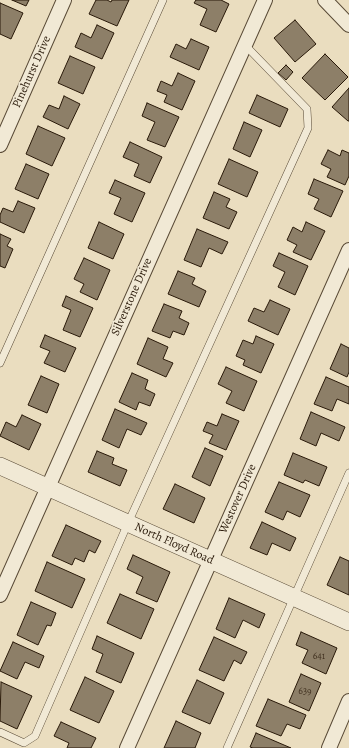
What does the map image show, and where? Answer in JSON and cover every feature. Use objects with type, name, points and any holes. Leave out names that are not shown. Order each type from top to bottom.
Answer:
[{"type":"street","name":"Pinehurst Drive","points":[[0,145],[64,0]]},
{"type":"street","name":"Silverstone Drive","points":[[0,595],[265,0]]},
{"type":"street","points":[[325,0],[349,25]]},
{"type":"street","name":"Westover Drive","points":[[127,748],[349,250]]},
{"type":"street","name":"North Floyd Road","points":[[0,466],[349,622]]},
{"type":"street","points":[[329,748],[349,701]]},
{"type":"lane","points":[[0,363],[163,0]]},
{"type":"lane","points":[[0,732],[24,742],[35,736],[128,523],[308,128],[306,109],[244,45]]},
{"type":"lane","points":[[227,748],[349,472]]},
{"type":"building","points":[[12,0],[29,0],[26,6]]},
{"type":"building","points":[[96,0],[107,0],[111,2],[112,0],[129,0],[117,26],[89,14]]},
{"type":"building","points":[[196,0],[221,0],[229,4],[216,32],[200,25],[207,9],[194,3]]},
{"type":"building","points":[[0,3],[23,13],[11,39],[0,34]]},
{"type":"building","points":[[295,20],[316,44],[295,62],[274,38]]},
{"type":"building","points":[[97,25],[114,33],[102,59],[75,47],[81,33],[91,38]]},
{"type":"building","points":[[191,39],[209,47],[199,70],[170,57],[176,44],[186,49]]},
{"type":"building","points":[[325,54],[348,77],[325,100],[302,78]]},
{"type":"building","points":[[70,56],[95,67],[83,94],[58,83]]},
{"type":"building","points":[[286,65],[293,72],[286,80],[278,73]]},
{"type":"building","points":[[178,73],[195,81],[182,110],[164,102],[167,95],[157,91],[161,81],[172,86]]},
{"type":"building","points":[[349,88],[349,121],[348,121],[332,107]]},
{"type":"building","points":[[257,95],[288,109],[280,127],[249,113]]},
{"type":"building","points":[[64,96],[80,104],[68,129],[43,117],[49,105],[59,109]]},
{"type":"building","points":[[147,103],[179,117],[165,147],[147,140],[155,122],[142,116]]},
{"type":"building","points":[[244,122],[262,130],[250,157],[233,149]]},
{"type":"building","points":[[38,126],[65,138],[52,166],[26,154]]},
{"type":"building","points":[[130,142],[162,157],[150,183],[134,176],[139,164],[123,157]]},
{"type":"building","points":[[328,150],[340,156],[342,150],[349,153],[349,176],[345,185],[327,177],[331,169],[321,164]]},
{"type":"building","points":[[229,159],[258,172],[247,197],[218,184]]},
{"type":"building","points":[[26,164],[49,174],[38,199],[15,189]]},
{"type":"building","points":[[314,179],[343,191],[331,217],[314,209],[319,199],[308,194]]},
{"type":"building","points":[[115,180],[145,193],[132,222],[114,214],[121,198],[109,193]]},
{"type":"building","points":[[214,192],[230,199],[226,207],[237,212],[229,229],[203,218]]},
{"type":"building","points":[[18,201],[35,208],[24,233],[0,222],[0,215],[3,208],[13,212]]},
{"type":"building","points":[[99,222],[124,234],[113,259],[88,248]]},
{"type":"building","points":[[306,222],[325,231],[311,260],[293,252],[297,245],[287,240],[293,227],[302,232]]},
{"type":"building","points":[[197,229],[228,242],[222,254],[209,248],[201,267],[184,260]]},
{"type":"building","points":[[0,234],[11,239],[7,246],[13,249],[5,268],[0,266]]},
{"type":"building","points":[[279,253],[308,266],[295,295],[278,287],[285,272],[273,266]]},
{"type":"building","points":[[84,258],[110,270],[97,300],[80,292],[84,284],[74,279]]},
{"type":"building","points":[[178,271],[195,278],[192,284],[206,291],[199,307],[168,294]]},
{"type":"building","points":[[66,296],[93,308],[80,337],[63,330],[71,310],[62,306]]},
{"type":"building","points":[[270,300],[290,309],[278,335],[248,321],[254,308],[264,312]]},
{"type":"building","points":[[164,304],[182,311],[179,318],[189,323],[184,335],[173,331],[170,338],[152,331]]},
{"type":"building","points":[[45,335],[76,348],[65,372],[44,363],[50,351],[40,347]]},
{"type":"building","points":[[256,336],[274,344],[261,373],[243,365],[245,360],[236,356],[243,340],[253,344]]},
{"type":"building","points":[[148,338],[168,347],[163,359],[173,363],[166,377],[137,364]]},
{"type":"building","points":[[341,344],[349,348],[349,372],[347,377],[330,369]]},
{"type":"building","points":[[226,367],[257,381],[244,411],[226,403],[232,391],[218,384]]},
{"type":"building","points":[[132,373],[148,380],[145,389],[155,394],[150,406],[139,402],[136,410],[119,402]]},
{"type":"building","points":[[41,376],[59,384],[47,413],[28,405]]},
{"type":"building","points":[[326,377],[349,387],[349,404],[337,399],[332,411],[314,404]]},
{"type":"building","points":[[115,409],[147,423],[141,435],[127,429],[119,448],[102,440]]},
{"type":"building","points":[[311,412],[345,427],[339,441],[321,433],[316,446],[300,439]]},
{"type":"building","points":[[222,414],[239,421],[226,450],[209,443],[213,435],[203,431],[207,422],[217,426]]},
{"type":"building","points":[[22,415],[41,424],[29,450],[0,436],[6,422],[16,427]]},
{"type":"building","points":[[205,448],[223,456],[210,486],[192,477]]},
{"type":"building","points":[[97,451],[114,458],[112,464],[127,470],[120,486],[88,472]]},
{"type":"building","points":[[293,453],[327,467],[319,486],[305,480],[303,483],[284,475]]},
{"type":"building","points":[[279,482],[310,495],[300,517],[287,511],[283,520],[265,512]]},
{"type":"building","points":[[175,484],[205,498],[194,523],[163,509]]},
{"type":"building","points":[[262,522],[296,538],[290,551],[272,543],[267,555],[250,548]]},
{"type":"building","points":[[66,525],[101,541],[95,553],[89,550],[84,562],[75,558],[72,565],[52,556]]},
{"type":"building","points":[[133,555],[170,572],[157,602],[136,593],[143,577],[127,569]]},
{"type":"building","points":[[340,557],[349,561],[349,595],[327,585]]},
{"type":"building","points":[[47,562],[85,579],[72,608],[35,591]]},
{"type":"building","points":[[120,594],[154,609],[141,639],[107,623]]},
{"type":"building","points":[[229,598],[265,614],[259,628],[243,620],[235,638],[216,629]]},
{"type":"building","points":[[31,602],[56,613],[51,626],[47,625],[38,645],[17,635]]},
{"type":"building","points":[[301,632],[337,648],[326,674],[302,663],[308,650],[296,645]]},
{"type":"building","points":[[97,636],[134,653],[121,683],[96,672],[103,654],[92,649]]},
{"type":"building","points":[[214,637],[247,652],[241,664],[234,660],[224,681],[199,670]]},
{"type":"building","points":[[13,642],[44,656],[39,668],[25,662],[17,679],[0,671]]},
{"type":"building","points":[[301,674],[321,683],[309,711],[289,702]]},
{"type":"building","points":[[85,677],[114,691],[99,723],[70,710]]},
{"type":"building","points":[[197,680],[224,693],[210,724],[182,712]]},
{"type":"building","points":[[1,682],[32,696],[17,729],[0,721]]},
{"type":"building","points":[[268,699],[306,715],[300,729],[287,724],[281,736],[256,726]]},
{"type":"building","points":[[176,721],[201,733],[195,748],[164,748]]},
{"type":"building","points":[[61,722],[96,738],[91,748],[67,748],[69,743],[54,736]]},
{"type":"building","points":[[256,733],[291,748],[250,747]]}]
